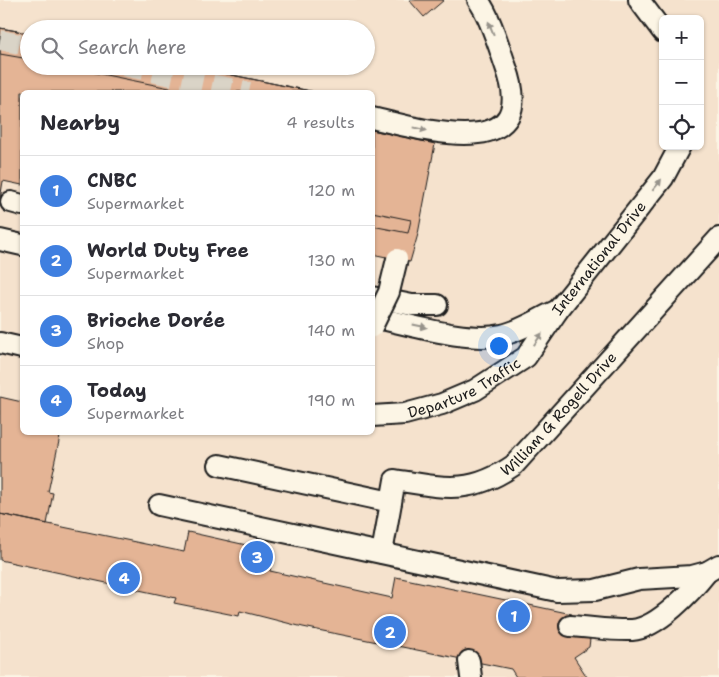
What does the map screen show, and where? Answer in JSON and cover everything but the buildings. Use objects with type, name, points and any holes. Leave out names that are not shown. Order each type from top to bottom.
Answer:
[{"type":"street","points":[[375,119],[431,132],[459,134],[488,131],[503,126],[510,117],[513,102],[512,81],[478,0]]},
{"type":"street","points":[[639,0],[659,27]]},
{"type":"street","name":"International Drive","points":[[375,317],[460,335],[482,337],[502,335],[515,331],[558,310],[663,178],[678,150]]},
{"type":"street","name":"William G Rogell Drive","points":[[382,552],[395,480],[452,488],[471,486],[497,477],[514,465],[719,238]]},
{"type":"street","points":[[0,240],[20,244]]},
{"type":"street","points":[[375,322],[389,292],[397,259]]},
{"type":"street","points":[[375,298],[412,305],[437,305]]},
{"type":"street","name":"Departure Traffic","points":[[375,416],[405,414],[442,404],[475,390],[526,357],[558,310]]},
{"type":"street","points":[[0,343],[20,348]]},
{"type":"street","points":[[219,465],[391,502]]},
{"type":"street","points":[[159,505],[557,591],[595,590],[639,579],[671,578],[713,569]]},
{"type":"street","points":[[570,626],[634,630],[660,618],[689,595],[713,569]]},
{"type":"shaded area","points":[[0,0],[719,0],[719,677],[0,677]]},
{"type":"tunnel","points":[[0,40],[20,44]]},
{"type":"tunnel","points":[[167,75],[239,90]]},
{"type":"place","name":"Brioche Dorée","points":[[257,557]]},
{"type":"place","name":"Today","points":[[124,578]]},
{"type":"place","name":"CNBC","points":[[514,616]]},
{"type":"place","name":"World Duty Free","points":[[390,632]]}]
